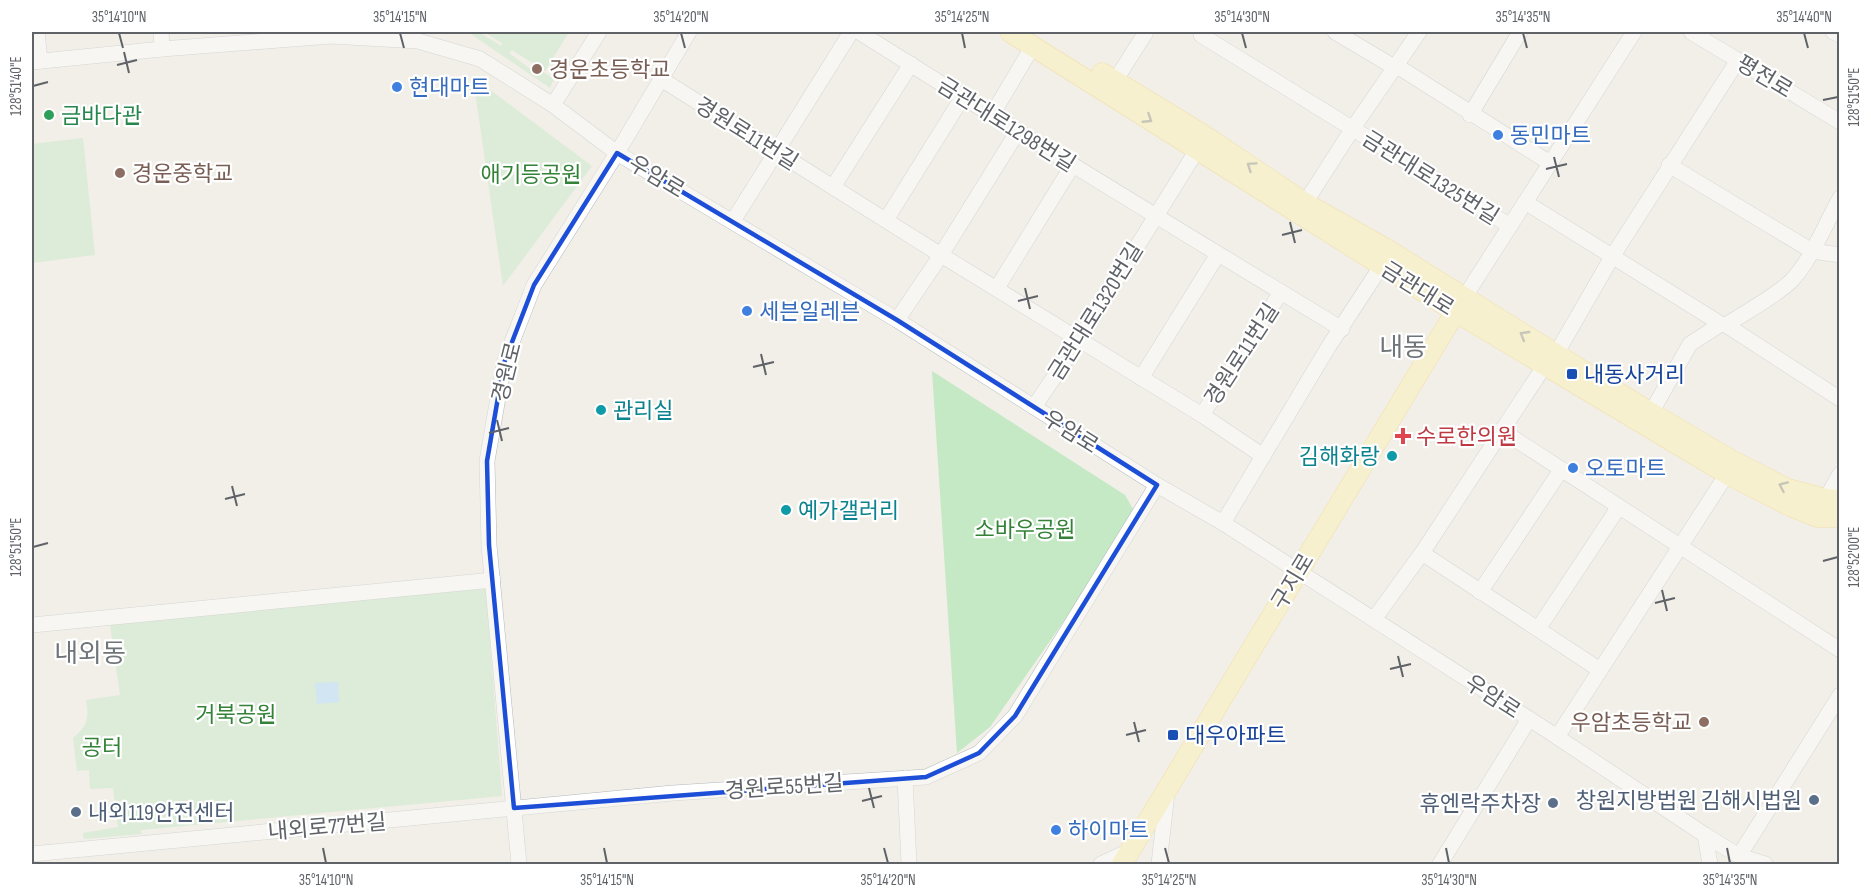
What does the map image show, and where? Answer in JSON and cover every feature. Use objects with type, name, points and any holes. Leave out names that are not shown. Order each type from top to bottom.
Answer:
[{"type":"main road","name":"금관대로","points":[[1010,32],[1034,39],[1115,81],[1202,134],[1305,203],[1388,250],[1460,305]]},
{"type":"main road","name":"금관대로","points":[[1034,39],[1197,150],[1382,265],[1460,305],[1551,359],[1733,461],[1788,489],[1836,488]]},
{"type":"main road","name":"구지로","points":[[1126,857],[1460,305]]},
{"type":"main road","name":"금관대로","points":[[1551,359],[1726,474],[1817,517],[1839,517]]},
{"type":"street","points":[[36,61],[37,32]]},
{"type":"street","points":[[161,32],[162,49]]},
{"type":"street","points":[[553,105],[600,32]]},
{"type":"street","name":"경원로","points":[[519,864],[489,545],[487,461],[504,363],[534,285],[617,153],[689,32]]},
{"type":"street","points":[[733,221],[851,32]]},
{"type":"street","name":"금관대로1298번길","points":[[860,32],[993,113],[1072,166],[1156,215]]},
{"type":"street","points":[[1115,81],[1146,32]]},
{"type":"street","points":[[1335,32],[1550,163]]},
{"type":"street","name":"금관대로1325번길","points":[[1305,203],[1419,32]]},
{"type":"street","points":[[1470,115],[1520,32]]},
{"type":"street","points":[[1460,305],[1634,32]]},
{"type":"street","name":"평전로","points":[[1691,32],[1839,122]]},
{"type":"street","points":[[1833,32],[1839,35]]},
{"type":"street","name":"금관대로1325번길","points":[[1202,33],[1510,226]]},
{"type":"street","name":"우암로","points":[[36,61],[332,34],[418,41],[480,59],[553,105],[617,153],[897,320],[1223,523],[1557,737],[1705,835],[1739,856],[1765,864]]},
{"type":"street","points":[[993,113],[1034,39]]},
{"type":"street","points":[[1374,619],[1422,553],[1501,430],[1551,359],[1611,257],[1738,60]]},
{"type":"street","points":[[833,186],[911,64]]},
{"type":"street","name":"경원로11번길","points":[[661,79],[1202,415],[1263,456]]},
{"type":"street","points":[[886,220],[964,95]]},
{"type":"street","points":[[897,320],[941,255],[1018,131]]},
{"type":"street","name":"금관대로1320번길","points":[[1034,407],[1079,340],[1197,150]]},
{"type":"street","points":[[1669,165],[1812,251],[1839,255]]},
{"type":"street","points":[[997,288],[1072,166]]},
{"type":"street","points":[[1651,413],[1690,344],[1792,280],[1812,251],[1839,198]]},
{"type":"street","points":[[1525,202],[1723,324],[1839,399]]},
{"type":"street","points":[[1156,215],[1342,329]]},
{"type":"street","points":[[1141,378],[1218,254]]},
{"type":"street","points":[[1223,523],[1329,346],[1382,265]]},
{"type":"street","name":"경원로11번길","points":[[1202,415],[1281,292]]},
{"type":"street","points":[[1501,430],[1839,650]]},
{"type":"street","points":[[1479,592],[1561,470]]},
{"type":"street","points":[[1557,737],[1726,474]]},
{"type":"street","name":"경원로55번길","points":[[514,808],[673,793],[926,777],[980,753],[1015,716],[1157,484]]},
{"type":"street","points":[[1538,629],[1618,508]]},
{"type":"street","points":[[1422,553],[1600,670]]},
{"type":"street","points":[[32,625],[493,580]]},
{"type":"street","points":[[1739,856],[1839,696]]},
{"type":"street","points":[[1440,864],[1529,719]]},
{"type":"street","points":[[905,778],[909,864]]},
{"type":"street","points":[[1159,864],[1167,792]]},
{"type":"street","name":"내외로77번길","points":[[32,854],[514,808]]},
{"type":"street","points":[[1705,835],[1710,864]]},
{"type":"street","points":[[1101,864],[1126,857]]},
{"type":"highlighted area","points":[[617,153],[897,320],[1157,485],[1015,716],[979,753],[926,777],[514,808],[489,545],[487,461],[504,363],[534,285]]},
{"type":"green space","points":[[468,32],[479,32],[501,46],[502,43],[484,32],[569,32],[545,71],[512,50],[509,53],[533,71],[536,67],[554,79],[550,88]]},
{"type":"green space","name":"애기등공원","points":[[473,77],[592,166],[503,286]]},
{"type":"green space","points":[[83,138],[95,255],[32,263],[32,144]]},
{"type":"green space","name":"소바우공원","points":[[932,371],[1125,495],[1137,516],[990,727],[957,753]]},
{"type":"green space","name":"거북공원","points":[[486,589],[502,796],[141,830],[141,834],[84,839],[83,833],[118,827],[113,788],[90,789],[89,770],[77,771],[73,738],[82,730],[86,721],[86,700],[120,695],[109,617]]},
{"type":"water","points":[[338,682],[339,702],[317,704],[315,683]]},
{"type":"place","name":"경운초등학교","points":[[537,69]]},
{"type":"place","name":"현대마트","points":[[397,87]]},
{"type":"place","name":"금바다관","points":[[49,115]]},
{"type":"place","name":"동민마트","points":[[1498,135]]},
{"type":"place","name":"경운중학교","points":[[120,173]]},
{"type":"place","name":"세븐일레븐","points":[[747,311]]},
{"type":"place","name":"내동사거리","points":[[1572,374]]},
{"type":"place","name":"관리실","points":[[601,410]]},
{"type":"place","name":"수로한의원","points":[[1403,436]]},
{"type":"place","name":"김해화랑","points":[[1392,456]]},
{"type":"place","name":"오토마트","points":[[1573,468]]},
{"type":"place","name":"예가갤러리","points":[[786,510]]},
{"type":"place","name":"우암초등학교","points":[[1704,722]]},
{"type":"place","name":"대우아파트","points":[[1173,735]]},
{"type":"place","name":"창원지방법원 김해시법원","points":[[1814,800]]},
{"type":"place","name":"휴엔락주차장","points":[[1553,803]]},
{"type":"place","name":"내외119안전센터","points":[[76,812]]},
{"type":"place","name":"하이마트","points":[[1056,830]]},
{"type":"district","name":"내동","points":[[1403,347]]},
{"type":"district","name":"내외동","points":[[90,653]]},
{"type":"park label","name":"공터","points":[[102,747]]}]
